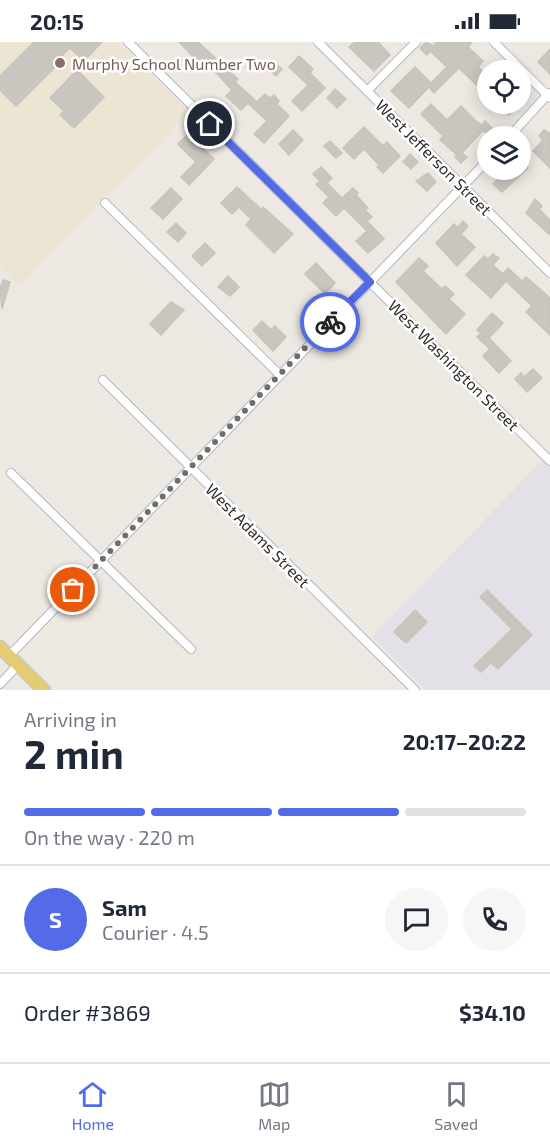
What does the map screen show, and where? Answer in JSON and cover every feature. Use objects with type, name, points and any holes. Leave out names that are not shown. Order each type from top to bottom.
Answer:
[{"type":"main road","points":[[0,647],[44,690]]},
{"type":"street","name":"West Washington Street","points":[[128,42],[550,461]]},
{"type":"street","name":"West Jefferson Street","points":[[318,42],[550,273]]},
{"type":"street","points":[[367,91],[416,42]]},
{"type":"street","points":[[494,42],[549,95],[520,126]]},
{"type":"street","points":[[0,684],[14,661],[101,562],[279,374],[477,171]]},
{"type":"street","points":[[105,203],[279,374]]},
{"type":"street","name":"West Adams Street","points":[[103,380],[415,690]]},
{"type":"street","points":[[11,473],[191,649]]},
{"type":"shaded area","points":[[0,42],[118,42],[189,111],[20,286],[0,267]]},
{"type":"shaded area","points":[[550,452],[550,690],[425,690],[372,637]]},
{"type":"building","points":[[34,42],[102,42],[84,61],[70,48],[53,64],[56,66],[16,106],[0,90],[0,76]]},
{"type":"building","points":[[179,42],[198,42],[238,79],[235,82],[257,102],[265,94],[270,98],[274,95],[279,101],[277,104],[289,116],[264,143],[254,134],[267,121],[248,103],[241,110],[226,96],[232,90],[206,62],[202,66]]},
{"type":"building","points":[[355,42],[378,42],[390,55],[374,71],[349,47]]},
{"type":"building","points":[[426,42],[433,46],[437,42],[472,42],[468,47],[482,60],[477,60],[477,85],[459,68],[434,93],[429,87],[409,108],[391,91],[415,67],[431,83],[447,67],[430,51],[427,55],[420,48]]},
{"type":"building","points":[[550,49],[550,74],[538,62]]},
{"type":"building","points":[[299,56],[313,69],[310,73],[325,88],[302,111],[292,101],[308,85],[289,67]]},
{"type":"building","points":[[272,60],[282,69],[276,76],[266,67]]},
{"type":"building","points":[[77,70],[104,97],[74,128],[60,115],[64,111],[50,98]]},
{"type":"building","points":[[335,89],[346,99],[337,108],[327,98]]},
{"type":"building","points":[[431,104],[447,120],[461,106],[476,121],[482,125],[485,121],[490,126],[477,126],[477,137],[462,153],[467,157],[461,163],[455,157],[457,155],[440,140],[443,136],[421,114]]},
{"type":"building","points":[[364,127],[383,146],[387,142],[400,156],[383,173],[377,167],[379,165],[364,149],[354,159],[343,148]]},
{"type":"building","points":[[293,130],[303,140],[289,155],[279,144]]},
{"type":"building","points":[[544,130],[550,133],[550,168],[533,151],[543,140],[539,136]]},
{"type":"building","points":[[188,134],[214,159],[189,185],[181,177],[196,162],[178,144]]},
{"type":"building","points":[[330,141],[342,153],[336,158],[324,146]]},
{"type":"building","points":[[410,154],[418,162],[411,169],[403,162]]},
{"type":"building","points":[[321,167],[332,178],[327,183],[342,198],[353,188],[368,208],[365,210],[372,217],[367,221],[384,239],[368,253],[356,241],[367,231],[344,208],[336,216],[323,203],[329,197],[316,184],[320,181],[313,174]]},
{"type":"building","points":[[428,173],[436,182],[427,191],[416,181]]},
{"type":"building","points":[[497,180],[515,180],[502,192],[493,184]]},
{"type":"building","points":[[237,187],[293,234],[274,253],[246,225],[251,219],[239,207],[232,214],[221,203]]},
{"type":"building","points":[[171,188],[182,199],[163,219],[151,208]]},
{"type":"building","points":[[535,199],[542,206],[539,209],[550,220],[550,235],[526,213]]},
{"type":"building","points":[[463,221],[468,226],[461,234],[475,247],[457,266],[436,243],[454,224],[458,227]]},
{"type":"building","points":[[176,223],[186,233],[178,242],[167,232]]},
{"type":"building","points":[[205,243],[215,253],[202,266],[192,256]]},
{"type":"building","points":[[493,254],[499,258],[493,265],[503,274],[508,268],[522,281],[526,277],[550,298],[550,335],[526,312],[532,306],[506,281],[491,298],[466,275],[484,256],[488,259]]},
{"type":"building","points":[[419,258],[428,266],[423,271],[442,289],[445,286],[454,294],[449,299],[465,314],[446,334],[396,282]]},
{"type":"building","points":[[316,263],[335,283],[325,294],[305,274]]},
{"type":"building","points":[[228,276],[239,287],[230,296],[218,287]]},
{"type":"building","points":[[3,280],[10,282],[2,309],[0,288]]},
{"type":"building","points":[[171,302],[184,310],[161,335],[150,324]]},
{"type":"building","points":[[492,313],[503,323],[489,338],[511,361],[499,373],[483,356],[490,349],[477,337],[481,333],[477,330]]},
{"type":"building","points":[[262,321],[271,330],[275,326],[286,337],[273,351],[253,330]]},
{"type":"building","points":[[533,369],[542,378],[527,392],[515,379],[521,373],[524,377]]},
{"type":"building","points":[[487,590],[532,635],[498,669],[491,663],[481,672],[474,666],[512,629],[480,597]]},
{"type":"building","points":[[415,610],[427,622],[406,643],[394,632]]},
{"type":"way so far","points":[[73,590],[330,322]]},
{"type":"place","name":"Murphy School Number Two","points":[[60,63]]},
{"type":"route","points":[[210,124],[370,282],[330,322]]}]
